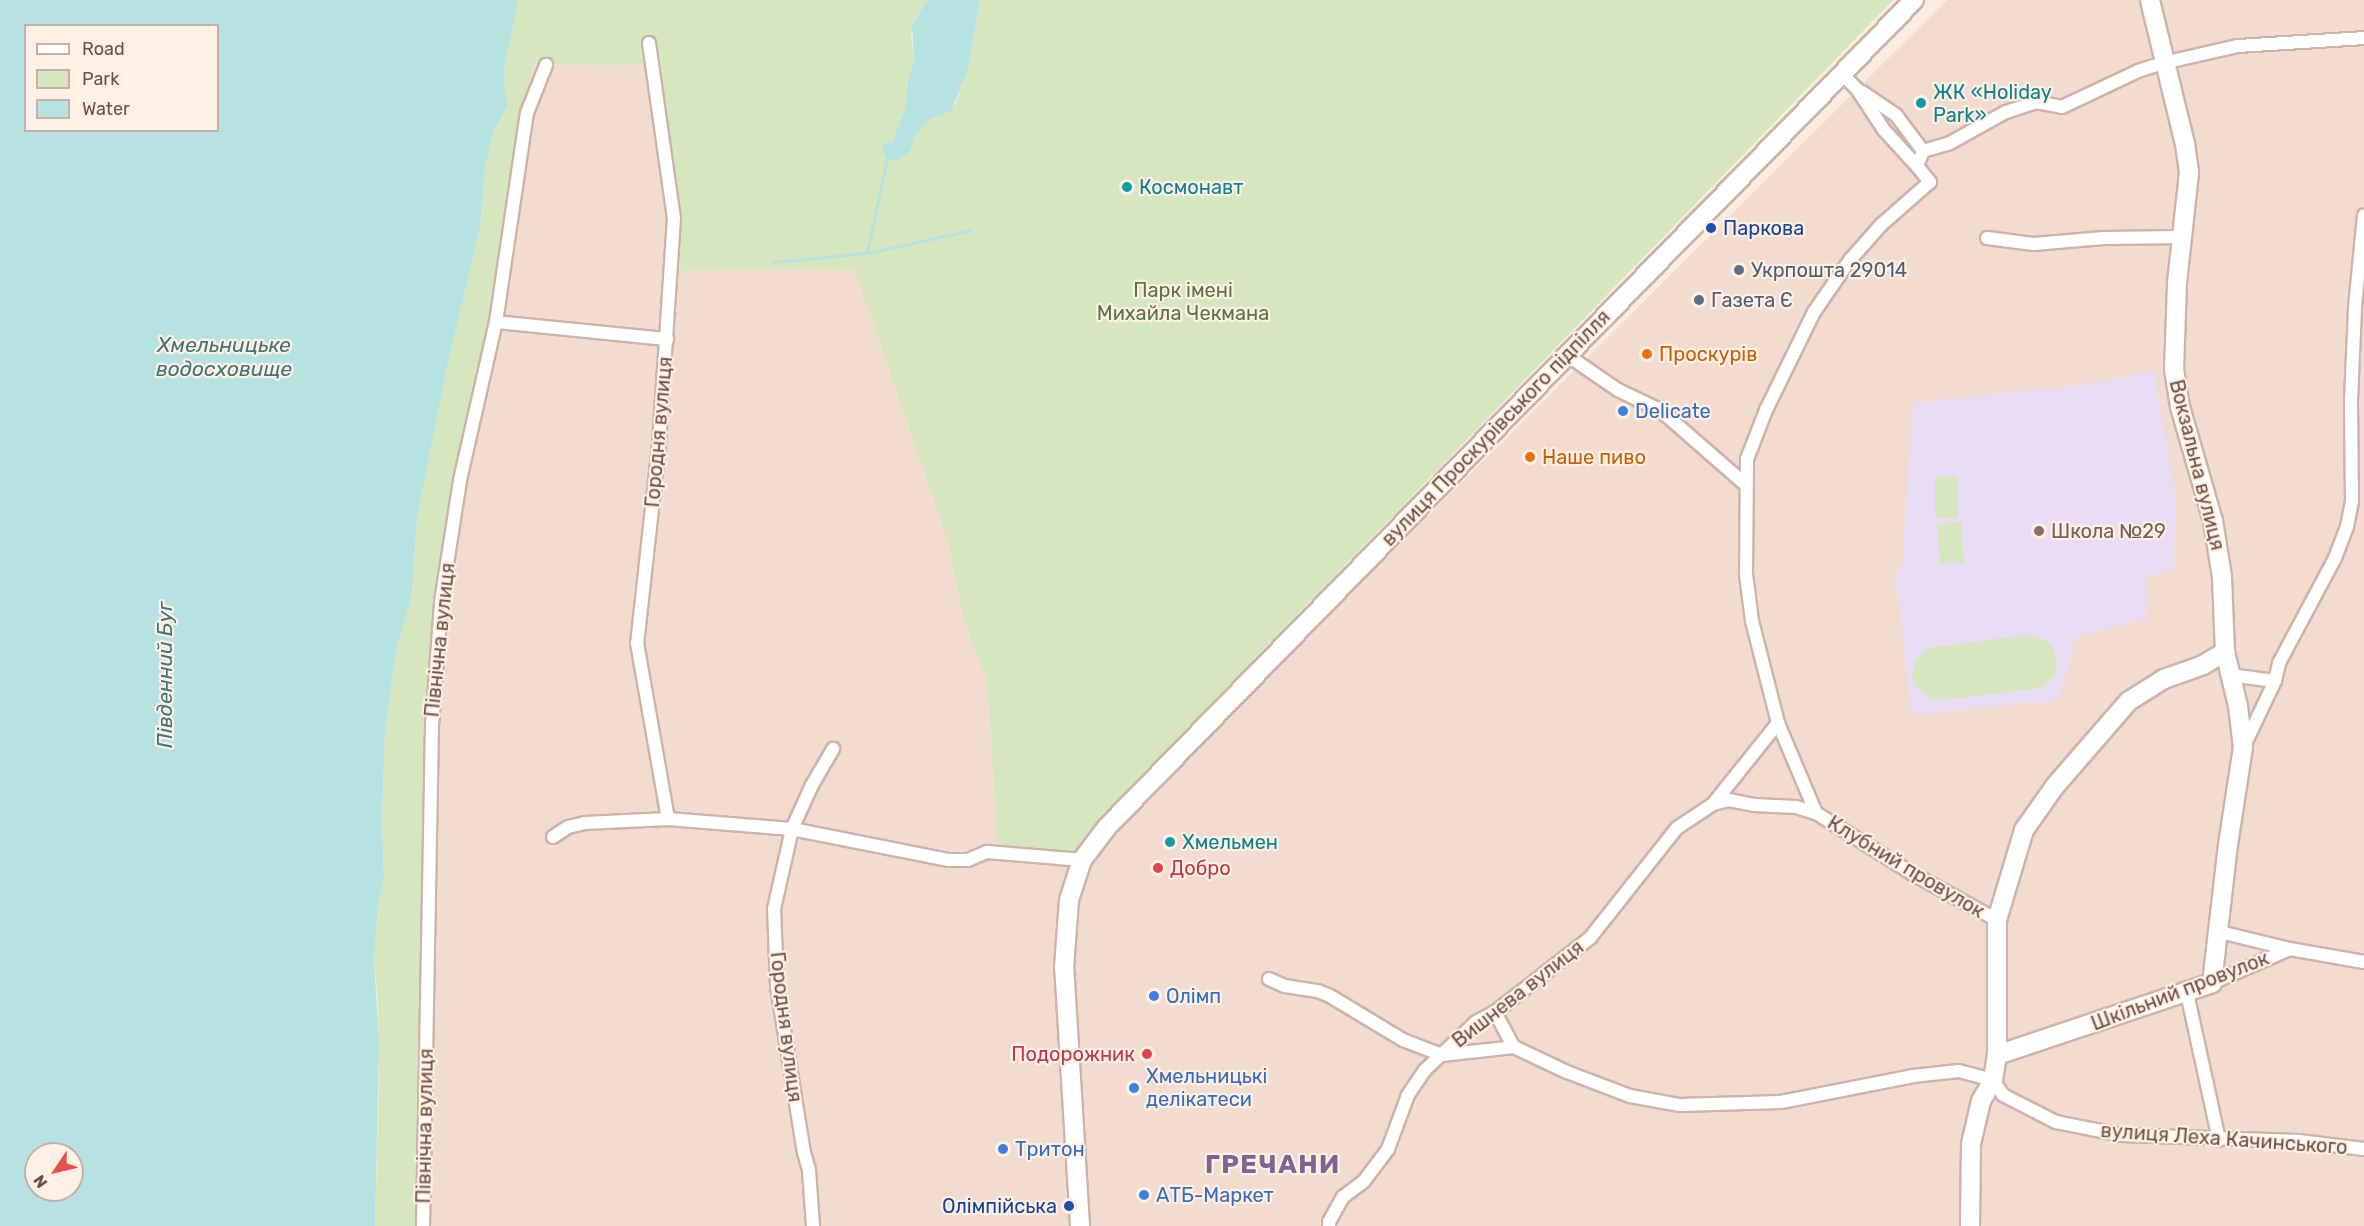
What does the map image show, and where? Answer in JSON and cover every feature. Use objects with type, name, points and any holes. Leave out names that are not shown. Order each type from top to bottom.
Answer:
[{"type":"street","name":"вулиця Проскурівського підпілля","points":[[1080,1226],[1064,968],[1069,900],[1082,860],[1108,826],[1914,0]]},
{"type":"street","name":"Вокзальна вулиця","points":[[2150,0],[2163,63],[2185,144],[2189,172],[2174,323],[2174,370],[2180,407],[2213,521],[2222,577],[2225,652],[2243,747],[2228,844],[2220,932],[2212,983]]},
{"type":"street","points":[[1923,151],[1948,144],[2006,112],[2036,102],[2062,107],[2138,71],[2163,63],[2238,46],[2364,38]]},
{"type":"street","name":"Городня вулиця","points":[[649,43],[674,218],[659,445],[637,643],[668,819]]},
{"type":"street","name":"Північна вулиця","points":[[423,1226],[432,726],[440,613],[460,480],[495,322],[527,113],[546,65]]},
{"type":"street","points":[[1841,73],[1857,89],[1896,115],[1923,151]]},
{"type":"street","points":[[1816,813],[1778,723],[1752,621],[1746,574],[1747,459],[1757,431],[1814,312],[1850,260],[1881,225],[1930,182],[1884,130],[1857,89]]},
{"type":"street","points":[[1917,166],[1923,151]]},
{"type":"street","points":[[2243,747],[2275,681],[2279,663],[2335,558],[2347,527],[2352,501],[2355,307],[2364,215]]},
{"type":"street","points":[[1987,238],[2034,244],[2104,238],[2182,237]]},
{"type":"street","points":[[495,322],[667,339]]},
{"type":"street","points":[[1567,355],[1618,390],[1660,410],[1746,485]]},
{"type":"street","points":[[1970,1226],[1971,1144],[1981,1101],[1993,1080],[1997,1055],[1997,920],[2024,830],[2055,786],[2129,701],[2163,679],[2203,665],[2225,652]]},
{"type":"street","points":[[2230,675],[2275,681]]},
{"type":"street","name":"Вишнева вулиця","points":[[1329,1226],[1343,1197],[1364,1180],[1388,1149],[1408,1095],[1425,1070],[1476,1022],[1495,1012],[1590,938],[1677,828],[1713,804],[1778,723]]},
{"type":"street","name":"Городня вулиця","points":[[813,1226],[809,1170],[804,1153],[777,986],[774,909],[792,829],[812,785],[833,749]]},
{"type":"street","name":"Клубний провулок","points":[[1713,804],[1729,800],[1754,805],[1796,807],[1816,813],[1913,874],[1997,920]]},
{"type":"street","points":[[553,837],[568,826],[585,823],[668,819],[792,829],[949,860],[968,860],[987,852],[1082,860]]},
{"type":"street","points":[[2220,932],[2290,949]]},
{"type":"street","name":"Шкільний провулок","points":[[1997,1055],[2187,993],[2290,949],[2364,962]]},
{"type":"street","points":[[1269,979],[1285,986],[1318,991],[1330,996],[1403,1040],[1442,1055],[1514,1047],[1495,1012]]},
{"type":"street","points":[[2187,993],[2219,1140]]},
{"type":"street","name":"вулиця Леха Качинського","points":[[1514,1047],[1567,1072],[1630,1096],[1680,1105],[1781,1102],[1946,1071],[1959,1071],[1993,1080],[2003,1095],[2056,1122],[2121,1135],[2299,1141],[2364,1149]]},
{"type":"shaded area","points":[[1947,0],[2364,0],[2364,1226],[1084,1226],[1068,968],[1074,901],[1086,862],[1112,830]]},
{"type":"shaded area","points":[[532,64],[645,65],[681,218],[680,271],[854,269],[947,539],[964,622],[987,681],[998,852],[1072,859],[1074,1226],[417,1226],[426,726],[521,112]]},
{"type":"shaded area","name":"Школа №29","points":[[2154,371],[2175,494],[2174,568],[2146,577],[2147,618],[2076,637],[2058,700],[1912,715],[1895,573],[1902,568],[1913,403],[2082,385]]},
{"type":"green space","name":"Парк імені Михайла Чекмана","points":[[519,0],[928,0],[924,10],[916,17],[911,34],[914,61],[908,81],[906,106],[897,133],[893,141],[889,142],[910,152],[915,136],[925,124],[955,105],[967,74],[980,0],[1893,0],[1131,786],[1083,839],[1072,859],[998,853],[987,681],[964,622],[947,539],[854,269],[680,271],[681,218],[645,65],[533,64],[521,112],[490,321],[436,601],[417,1226],[375,1226],[379,1079],[378,1004],[374,961],[378,905],[384,877],[382,820],[385,729],[397,648],[412,594],[417,518],[449,358],[480,228],[485,168],[494,131],[508,105],[504,87],[505,62]]},
{"type":"green space","points":[[1935,476],[1958,476],[1958,518],[1935,518]]},
{"type":"green space","points":[[1961,522],[1964,563],[1940,565],[1937,524]]},
{"type":"green space","points":[[2027,635],[2039,637],[2048,642],[2054,650],[2057,661],[2056,673],[2042,688],[1942,700],[1931,699],[1915,685],[1912,675],[1914,663],[1927,648]]},
{"type":"water","name":"Хмельницьке водосховище","points":[[0,0],[519,0],[505,62],[504,87],[508,105],[494,131],[485,168],[480,228],[449,358],[417,518],[412,594],[397,648],[385,729],[382,820],[384,877],[378,905],[374,961],[379,1040],[375,1226],[0,1226]]},
{"type":"water","points":[[928,0],[980,0],[967,74],[951,111],[925,124],[915,136],[910,152],[894,161],[883,153],[883,144],[893,141],[906,106],[908,81],[914,61],[912,25]]},
{"type":"waterway","points":[[774,262],[867,253],[887,158]]},
{"type":"waterway","points":[[867,253],[972,230]]},
{"type":"place","name":"ЖК «Holiday Park»","points":[[1921,103]]},
{"type":"place","name":"Космонавт","points":[[1127,187]]},
{"type":"place","name":"Паркова","points":[[1711,228]]},
{"type":"place","name":"Укрпошта 29014","points":[[1739,270]]},
{"type":"place","name":"Газета Є","points":[[1699,300]]},
{"type":"place","name":"Проскурів","points":[[1647,354]]},
{"type":"place","name":"Delicate","points":[[1623,411]]},
{"type":"place","name":"Наше пиво","points":[[1530,457]]},
{"type":"place","name":"Школа №29","points":[[2039,531]]},
{"type":"place","name":"Хмельмен","points":[[1170,842]]},
{"type":"place","name":"Добро","points":[[1158,868]]},
{"type":"place","name":"Олімп","points":[[1154,996]]},
{"type":"place","name":"Подорожник","points":[[1147,1054]]},
{"type":"place","name":"Хмельницькі делікатеси","points":[[1134,1088]]},
{"type":"place","name":"Тритон","points":[[1003,1149]]},
{"type":"place","name":"АТБ-Маркет","points":[[1144,1195]]},
{"type":"place","name":"Олiмпiйська","points":[[1069,1206]]},
{"type":"district","name":"ГРЕЧАНИ","points":[[1273,1165]]},
{"type":"water label","name":"Південний Буг","points":[[165,675]]}]
